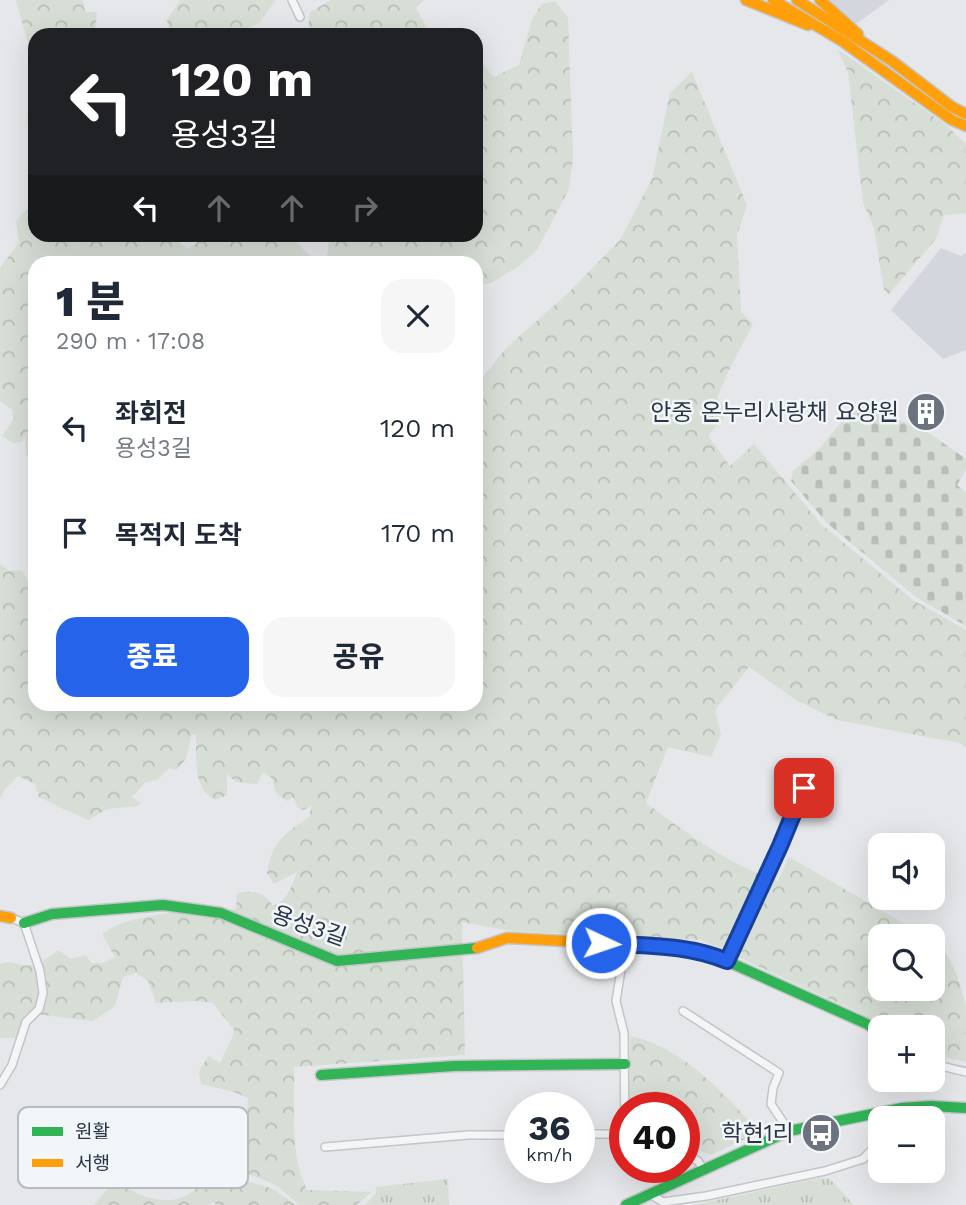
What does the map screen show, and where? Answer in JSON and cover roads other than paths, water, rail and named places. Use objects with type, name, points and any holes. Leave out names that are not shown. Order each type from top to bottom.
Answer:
[{"type":"street","points":[[292,0],[300,17]]},
{"type":"street","points":[[746,0],[826,31]]},
{"type":"street","points":[[773,0],[826,31],[952,120],[966,126]]},
{"type":"street","points":[[796,0],[892,61],[952,107],[966,114]]},
{"type":"street","points":[[820,0],[849,24],[866,44]]},
{"type":"street","points":[[727,961],[804,788]]},
{"type":"street","name":"용성3길","points":[[24,923],[52,914],[163,905],[221,914],[337,961],[394,957],[434,950],[469,950],[507,937],[679,947],[704,951],[868,1025]]},
{"type":"street","points":[[0,916],[24,923],[40,971],[43,993],[39,1009],[26,1022],[12,1065],[0,1085]]},
{"type":"street","points":[[625,945],[616,1001],[624,1033],[625,1092]]},
{"type":"street","points":[[683,1011],[779,1073],[771,1104],[789,1131]]},
{"type":"street","points":[[321,1075],[454,1066],[625,1064]]},
{"type":"street","points":[[945,1067],[966,1072]]},
{"type":"street","points":[[945,1107],[966,1108]]},
{"type":"street","points":[[626,1205],[789,1131],[868,1119]]},
{"type":"street","points":[[326,1147],[468,1135],[504,1135]]},
{"type":"street","points":[[650,1194],[663,1202],[706,1196],[825,1171],[863,1159],[868,1154]]},
{"type":"street","points":[[700,1164],[703,1169]]},
{"type":"place","name":"안중 온누리사랑채 요양원","points":[[926,412]]},
{"type":"place","name":"학현1리","points":[[821,1133]]}]
